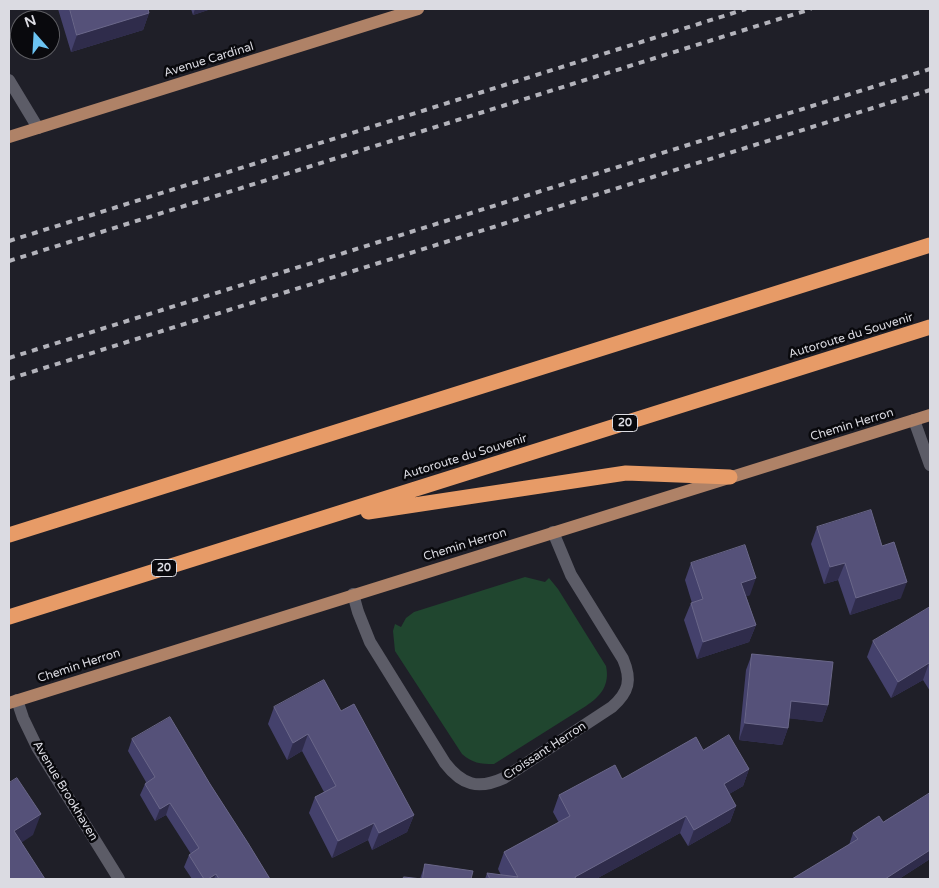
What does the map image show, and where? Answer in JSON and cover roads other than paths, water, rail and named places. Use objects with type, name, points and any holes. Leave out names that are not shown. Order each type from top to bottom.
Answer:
[{"type":"highway","points":[[9,535],[930,245]]},
{"type":"highway","name":"Autoroute du Souvenir","points":[[9,617],[930,327]]},
{"type":"highway","points":[[320,519],[626,473],[730,477]]},
{"type":"main road","name":"Avenue Cardinal","points":[[9,137],[418,9]]},
{"type":"main road","name":"Chemin Herron","points":[[13,701],[930,415]]},
{"type":"street","points":[[9,80],[38,128]]},
{"type":"street","points":[[914,420],[930,464]]},
{"type":"street","name":"Croissant Herron","points":[[353,594],[370,642],[454,775],[466,782],[479,785],[492,783],[504,778],[612,707],[623,698],[627,690],[628,669],[623,658],[571,575],[553,532]]},
{"type":"street","name":"Avenue Brookhaven","points":[[13,701],[37,747],[119,879]]},
{"type":"railway","points":[[9,241],[746,9]]},
{"type":"railway","points":[[9,261],[811,9]]},
{"type":"railway","points":[[9,358],[930,69]]},
{"type":"railway","points":[[9,379],[930,90]]}]
